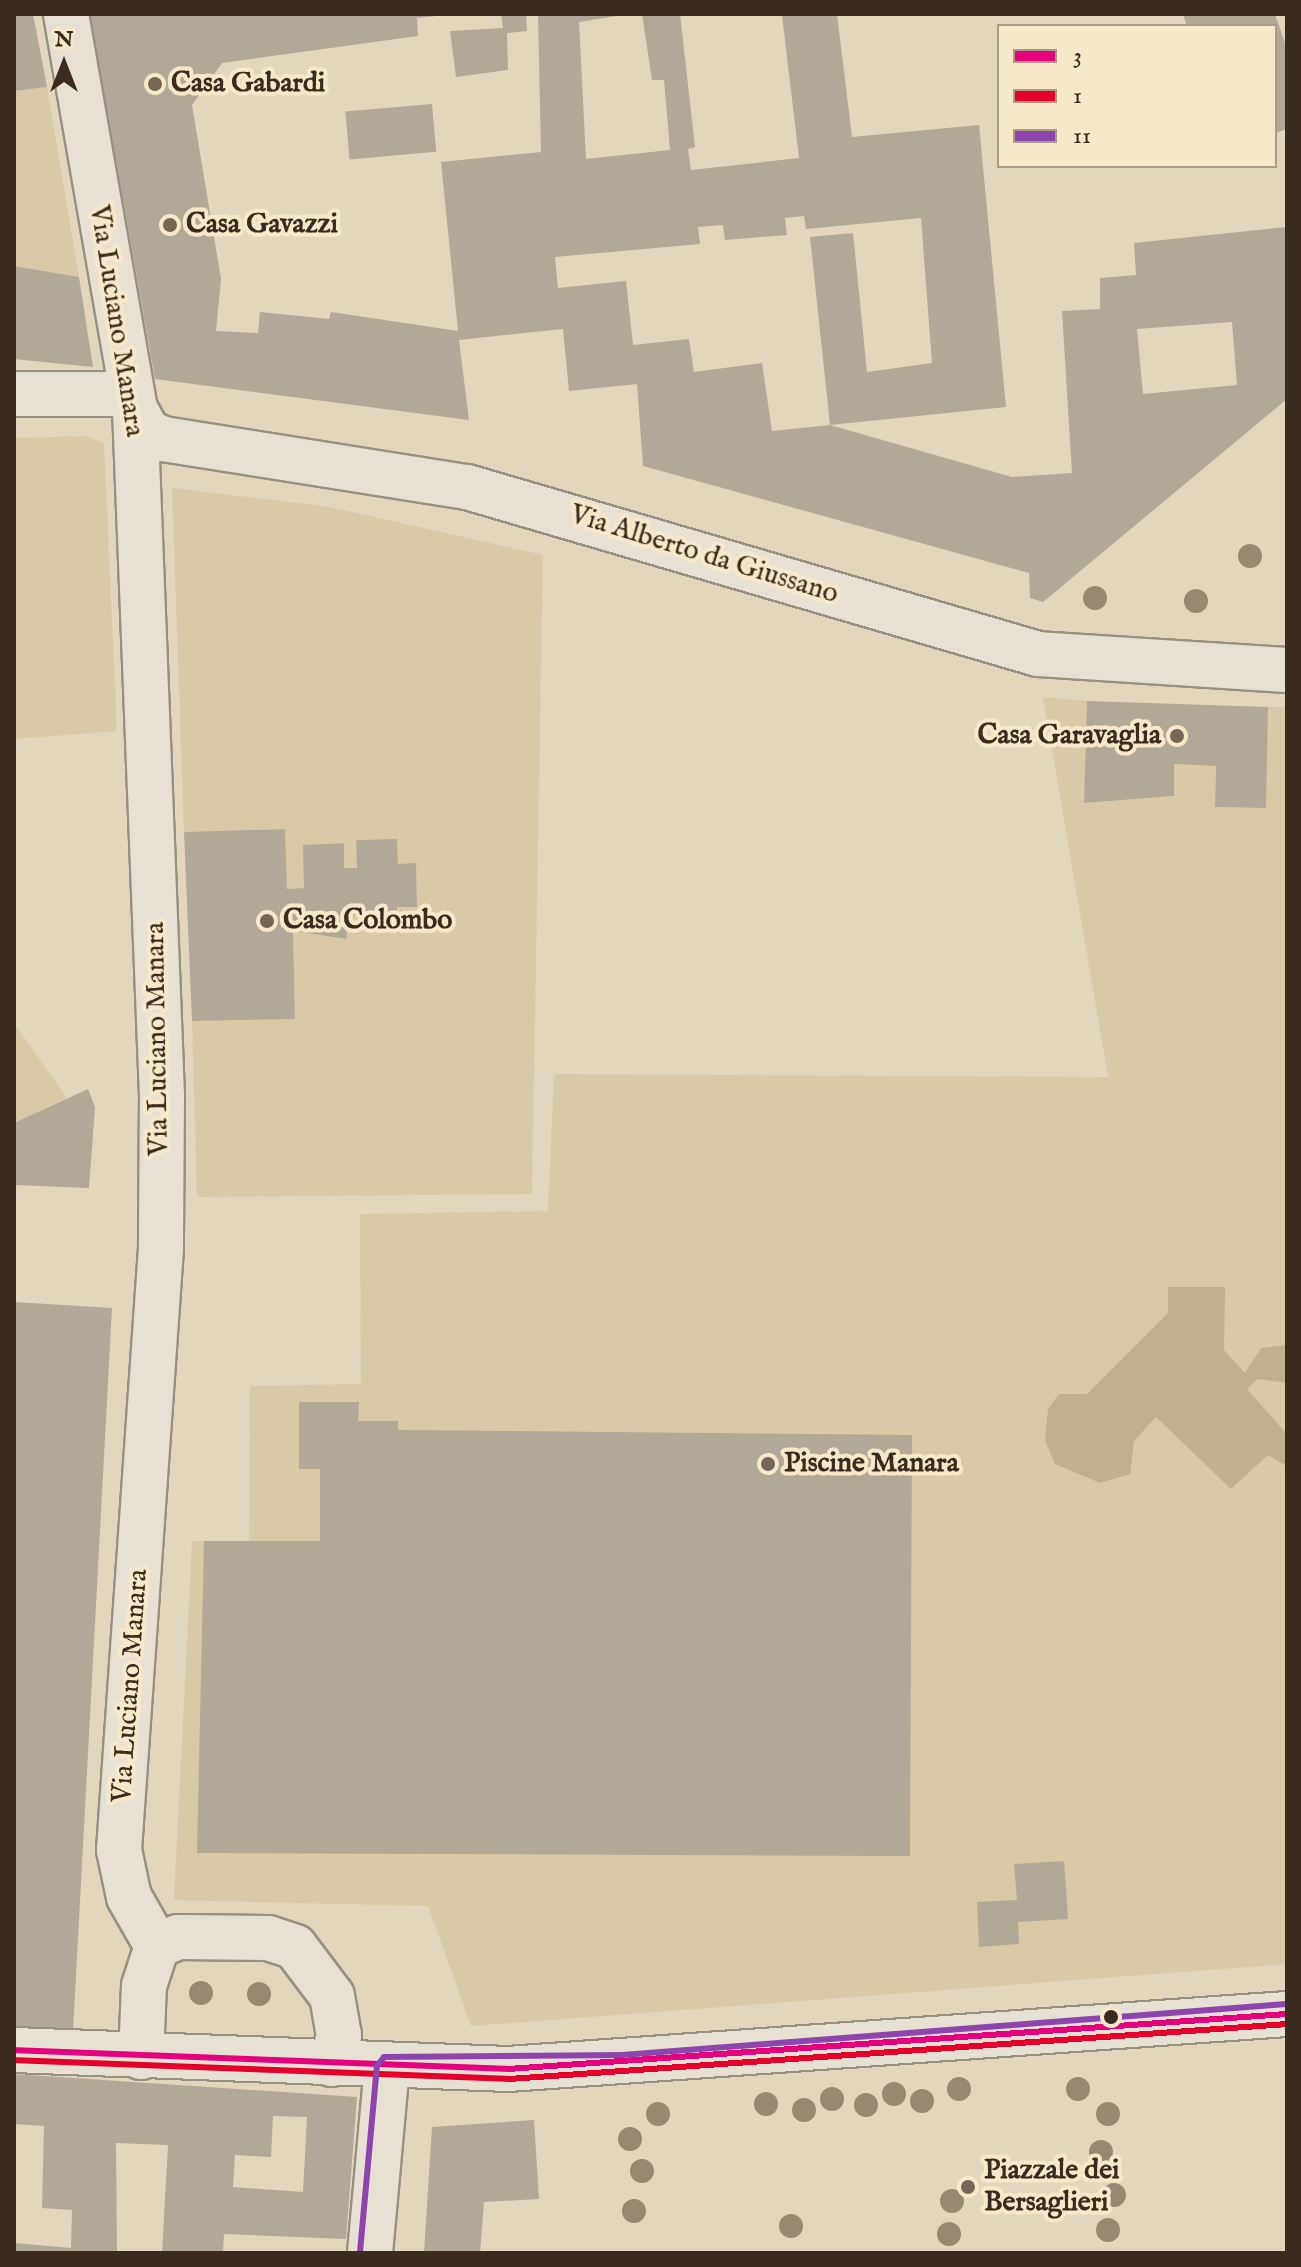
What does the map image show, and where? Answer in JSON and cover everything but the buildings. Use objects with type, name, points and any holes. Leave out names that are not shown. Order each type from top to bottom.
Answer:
[{"type":"street","name":"Via Luciano Manara","points":[[66,14],[133,402],[161,1109],[158,1311],[119,1850],[129,1897],[157,1946]]},
{"type":"street","points":[[14,394],[133,402]]},
{"type":"street","name":"Via Alberto da Giussano","points":[[133,402],[148,432],[163,439],[467,487],[1038,654],[1287,670]]},
{"type":"street","points":[[141,2057],[144,1986],[157,1946],[178,1937],[233,1937],[295,1947],[332,1996],[339,2035],[332,2064]]},
{"type":"street","points":[[14,2050],[387,2067],[622,2065],[1287,2014]]},
{"type":"street","points":[[370,2253],[387,2067]]},
{"type":"shaded area","points":[[47,87],[79,277],[14,266],[14,91]]},
{"type":"shaded area","points":[[88,436],[104,444],[117,731],[14,739],[14,438]]},
{"type":"shaded area","points":[[172,488],[330,507],[543,555],[532,1194],[197,1197],[192,1021],[295,1019],[293,931],[347,939],[346,915],[360,915],[360,927],[396,927],[397,907],[417,906],[416,863],[398,864],[396,839],[356,840],[357,868],[344,868],[343,843],[304,845],[304,888],[287,889],[285,829],[184,832]]},
{"type":"shaded area","name":"Piscine Manara","points":[[1043,697],[1087,701],[1085,803],[1173,796],[1174,764],[1216,766],[1215,807],[1265,808],[1268,707],[1287,707],[1287,1964],[471,2026],[428,1906],[174,1900],[192,1541],[249,1541],[250,1386],[361,1384],[360,1214],[548,1211],[554,1074],[1108,1077]]},
{"type":"shaded area","points":[[14,1023],[67,1098],[14,1123]]},
{"type":"shaded area","points":[[1168,1287],[1225,1287],[1224,1350],[1245,1373],[1261,1348],[1287,1345],[1287,1383],[1257,1379],[1247,1389],[1287,1434],[1287,1466],[1268,1455],[1231,1489],[1156,1417],[1134,1441],[1130,1474],[1100,1483],[1055,1464],[1045,1441],[1048,1409],[1059,1394],[1087,1394],[1168,1313]]},
{"type":"transit line","name":"11","points":[[360,2252],[377,2066],[384,2057],[622,2055],[1286,2004]]},
{"type":"transit line","name":"3","points":[[14,2050],[508,2069],[1287,2014]]},
{"type":"transit line","name":"1","points":[[14,2060],[509,2079],[1287,2024]]},
{"type":"place","name":"Casa Gabardi","points":[[155,84]]},
{"type":"place","name":"Casa Gavazzi","points":[[170,225]]},
{"type":"place","name":"Casa Garavaglia","points":[[1177,736]]},
{"type":"place","name":"Casa Colombo","points":[[267,921]]},
{"type":"place","name":"Piscine Manara","points":[[768,1464]]},
{"type":"place","name":"Piazzale dei Bersaglieri","points":[[968,2187]]}]
